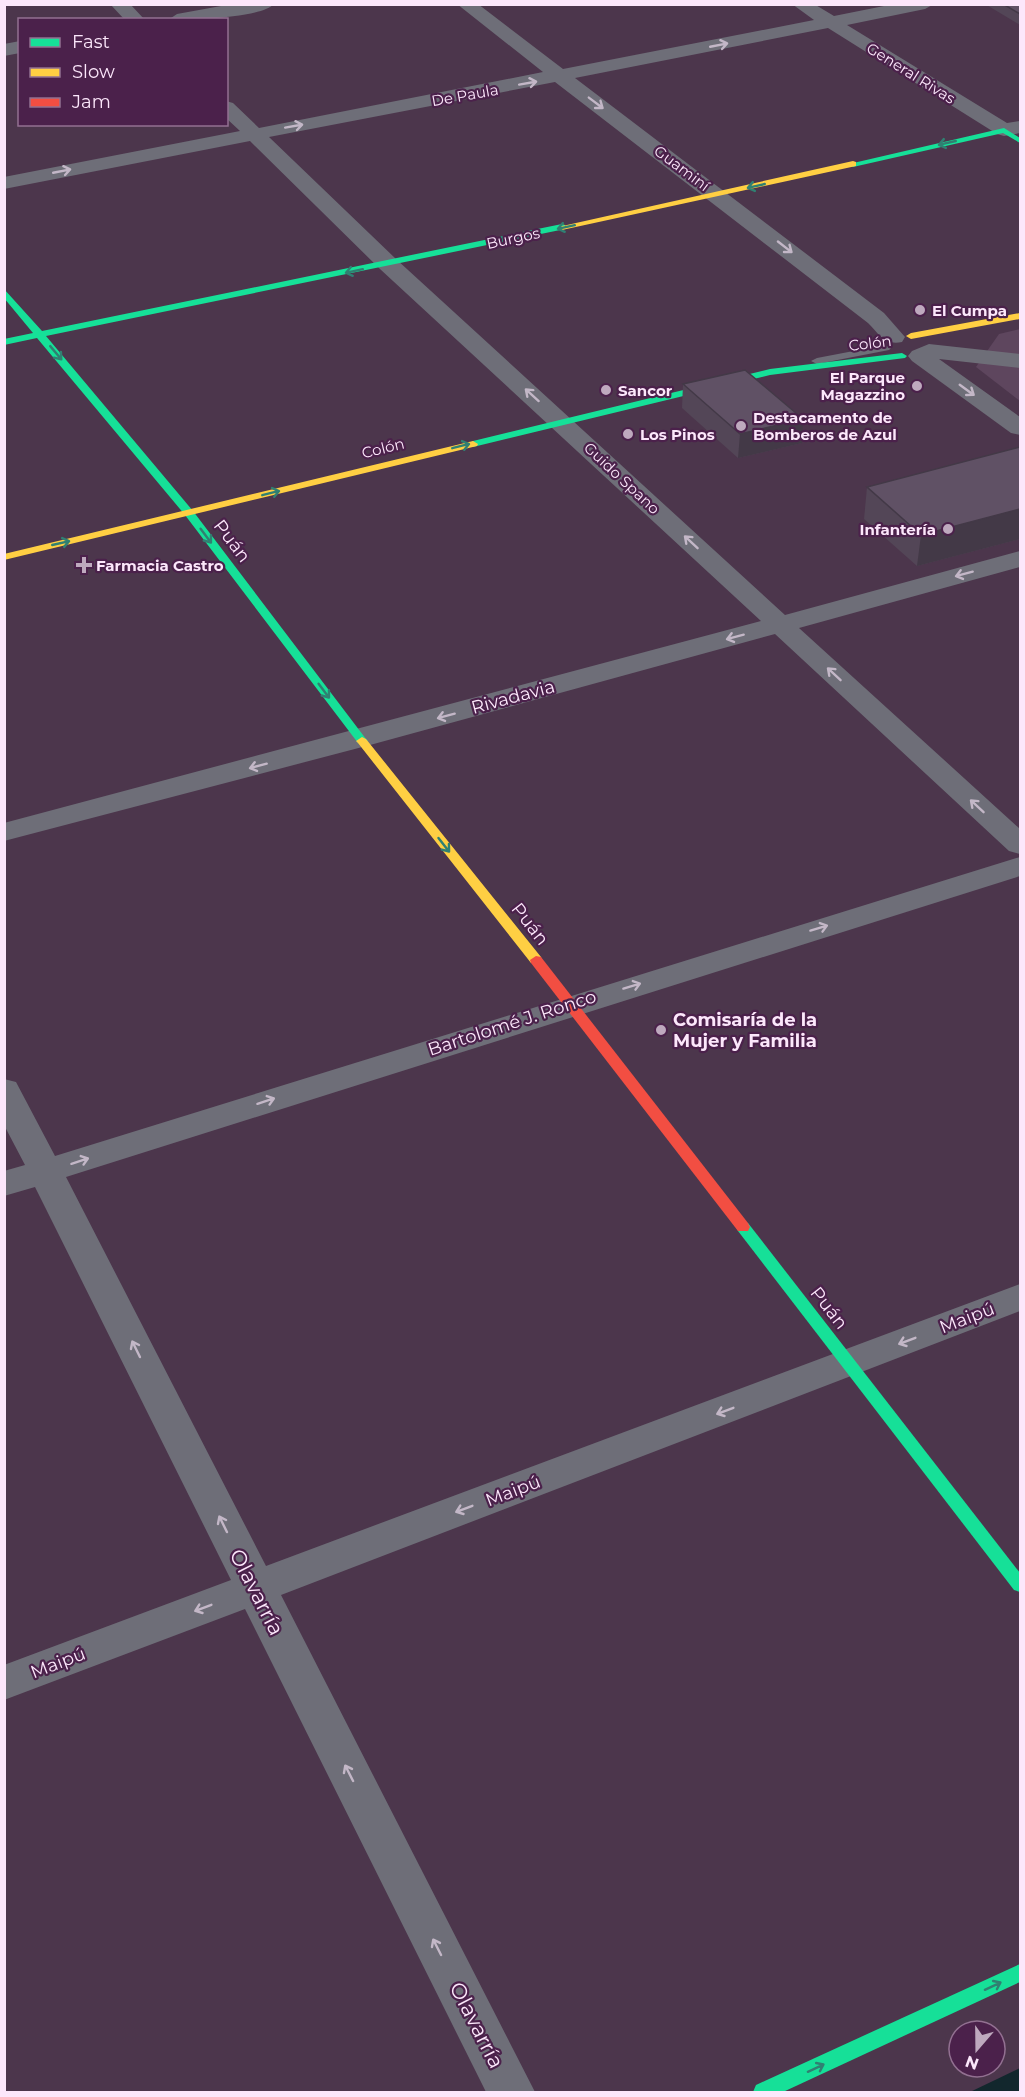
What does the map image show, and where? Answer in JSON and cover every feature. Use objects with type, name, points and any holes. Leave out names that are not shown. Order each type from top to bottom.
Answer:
[{"type":"main road","name":"Burgos","points":[[4,342],[1015,133]]},
{"type":"main road","name":"Puán","points":[[4,292],[189,513],[360,739],[571,1005],[1020,1585]]},
{"type":"main road","name":"Colón","points":[[4,557],[770,372],[913,347],[967,334],[978,326],[1020,316]]},
{"type":"main road","points":[[763,2092],[1020,1973]]},
{"type":"street","points":[[119,4],[134,18]]},
{"type":"street","points":[[188,18],[265,4]]},
{"type":"street","name":"Guaminí","points":[[466,4],[1020,428]]},
{"type":"street","name":"General Rivas","points":[[801,4],[1015,133]]},
{"type":"street","name":"De Paula","points":[[4,183],[254,133],[562,77],[925,4]]},
{"type":"street","name":"Guido Spano","points":[[228,109],[388,264],[1020,846]]},
{"type":"street","points":[[913,347],[974,342],[1020,351]]},
{"type":"street","points":[[913,347],[1020,361]]},
{"type":"street","name":"Rivadavia","points":[[4,832],[360,739],[1020,559]]},
{"type":"street","name":"Bartolomé J. Ronco","points":[[4,1184],[1020,866]]},
{"type":"street","name":"Olavarría","points":[[4,1090],[511,2092]]},
{"type":"street","name":"Maipú","points":[[4,1683],[849,1364],[1020,1297]]},
{"type":"shaded area","points":[[1020,329],[1020,401],[976,367],[999,334]]},
{"type":"water","points":[[1020,2068],[1020,2092],[970,2092],[997,2079],[1007,2079],[1007,2074]]},
{"type":"building","points":[[1003,4],[1020,4],[1020,14]]},
{"type":"building","points":[[745,370],[803,419],[740,434],[683,384]]},
{"type":"building","points":[[1020,447],[1020,509],[921,535],[867,487]]},
{"type":"traffic: fast","points":[[853,164],[1004,130],[1020,141]]},
{"type":"traffic: fast","points":[[4,342],[562,227]]},
{"type":"traffic: fast","points":[[4,292],[189,513],[362,741]]},
{"type":"traffic: fast","points":[[473,444],[770,372],[902,356]]},
{"type":"traffic: fast","points":[[743,1227],[1020,1585]]},
{"type":"traffic: fast","points":[[763,2092],[1020,1973]]},
{"type":"traffic: slow","points":[[562,227],[853,164]]},
{"type":"traffic: slow","points":[[911,336],[1020,316]]},
{"type":"traffic: slow","points":[[4,557],[473,444]]},
{"type":"traffic: slow","points":[[362,741],[536,960]]},
{"type":"traffic: jam","points":[[536,960],[743,1227]]},
{"type":"place","name":"El Cumpa","points":[[920,310]]},
{"type":"place","name":"El Parque Magazzino","points":[[917,386]]},
{"type":"place","name":"Sancor","points":[[606,390]]},
{"type":"place","name":"Destacamento de Bomberos de Azul","points":[[741,426]]},
{"type":"place","name":"Los Pinos","points":[[628,434]]},
{"type":"place","name":"Infantería","points":[[948,529]]},
{"type":"place","name":"Farmacia Castro","points":[[84,565]]},
{"type":"place","name":"Comisaría de la Mujer y Familia","points":[[661,1030]]}]
